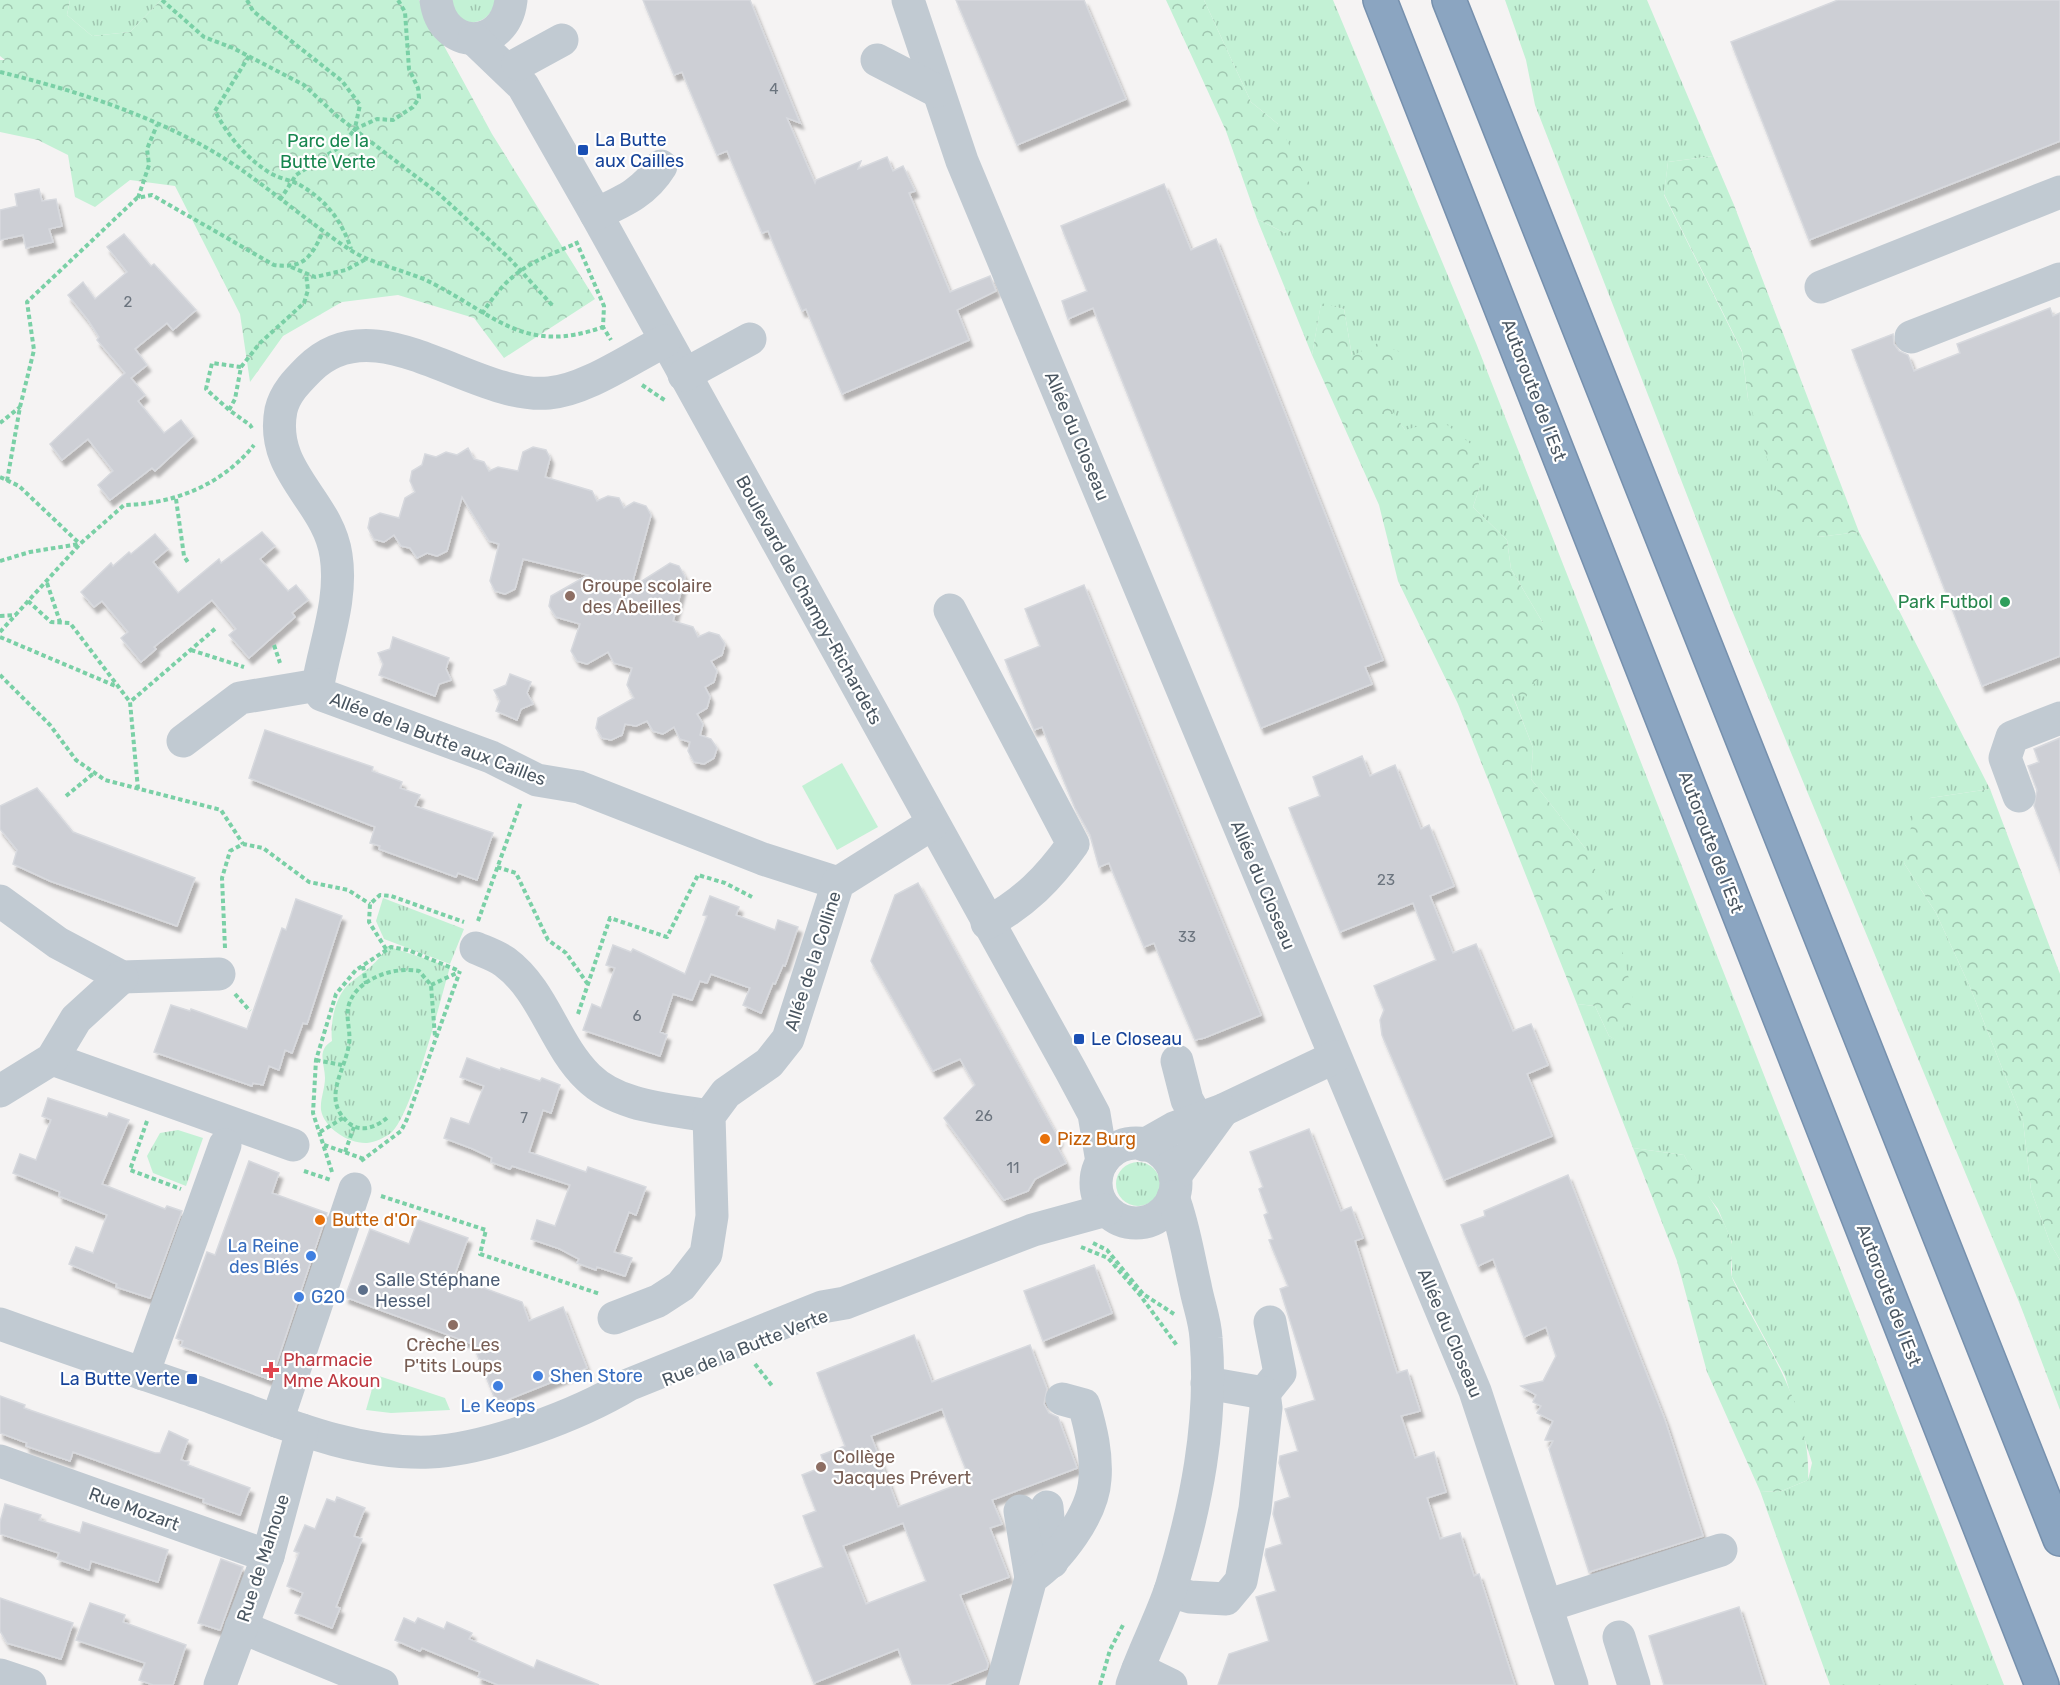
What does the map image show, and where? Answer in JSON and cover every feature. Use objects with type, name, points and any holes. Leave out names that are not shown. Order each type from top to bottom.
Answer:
[{"type":"highway","name":"Autoroute de l’Est","points":[[1380,0],[2042,1685]]},
{"type":"highway","points":[[1449,0],[2060,1539]]},
{"type":"street","name":"Allée du Closeau","points":[[908,0],[962,161],[1475,1391],[1572,1685]]},
{"type":"street","name":"Boulevard de Champy-Richardets","points":[[421,1],[450,31],[474,39],[521,75]]},
{"type":"street","name":"Boulevard de Champy-Richardets","points":[[474,39],[492,34],[508,11]]},
{"type":"street","name":"Boulevard de Champy-Richardets","points":[[508,11],[521,75],[584,223],[665,341],[1094,1114],[1102,1187]]},
{"type":"street","points":[[521,75],[562,40]]},
{"type":"street","points":[[877,60],[937,91]]},
{"type":"street","points":[[584,223],[660,178]]},
{"type":"street","points":[[1821,287],[2060,192]]},
{"type":"street","points":[[1911,337],[2060,279]]},
{"type":"street","points":[[684,375],[750,339]]},
{"type":"street","name":"Allée de la Butte aux Cailles","points":[[665,341],[567,390],[550,393],[529,393],[484,381],[390,348],[369,345],[350,347],[321,358],[295,382],[271,438],[324,517],[336,555],[336,595],[318,685],[322,695],[491,757],[537,780],[579,787],[763,859],[838,883]]},
{"type":"street","points":[[950,610],[1073,844],[1051,874],[1017,906],[987,923]]},
{"type":"street","points":[[183,741],[240,698],[318,685]]},
{"type":"street","points":[[2019,796],[2005,758],[2012,737],[2060,718]]},
{"type":"street","name":"Allée de la Colline","points":[[709,1116],[726,1093],[769,1063],[788,1039],[838,883],[932,824]]},
{"type":"street","points":[[0,902],[58,943],[122,978],[219,974]]},
{"type":"street","points":[[468,946],[504,961],[528,984],[566,1049],[588,1078],[615,1095],[646,1106],[709,1116],[712,1216],[706,1254],[681,1286],[657,1301],[614,1318]]},
{"type":"street","points":[[0,1091],[52,1059],[76,1019],[122,978]]},
{"type":"street","points":[[1210,1114],[1161,1214],[1143,1223],[1130,1223],[1117,1218],[1102,1187],[1115,1149],[1137,1144],[1210,1114],[1335,1057]]},
{"type":"street","points":[[52,1059],[312,1141]]},
{"type":"street","points":[[1177,1061],[1187,1100],[1210,1114]]},
{"type":"street","name":"Boulevard de Champy-Richardets","points":[[1094,1114],[1137,1144]]},
{"type":"street","points":[[1137,1144],[1159,1151],[1166,1158],[1187,1241],[1195,1285],[1192,1342],[1207,1383],[1208,1403],[1201,1470],[1170,1591],[1135,1677],[1171,1685]]},
{"type":"street","points":[[143,1374],[204,1198],[225,1145]]},
{"type":"street","name":"Rue de Malnoue","points":[[220,1685],[268,1556],[290,1426],[353,1173]]},
{"type":"street","name":"Rue de la Butte Verte","points":[[0,1324],[290,1426],[362,1448],[431,1452],[516,1433],[608,1397],[631,1394],[816,1321],[845,1304],[1033,1230],[1102,1187]]},
{"type":"street","points":[[1143,1223],[1195,1285]]},
{"type":"street","points":[[1170,1591],[1190,1597],[1226,1599],[1241,1581],[1255,1509],[1266,1408],[1264,1393],[1280,1373],[1270,1322]]},
{"type":"street","points":[[1207,1383],[1264,1393]]},
{"type":"street","points":[[1002,1685],[1041,1570],[1079,1527],[1095,1481],[1093,1432],[1084,1405],[1062,1399]]},
{"type":"street","name":"Rue Mozart","points":[[0,1461],[268,1556]]},
{"type":"street","points":[[1034,1509],[1041,1570]]},
{"type":"street","points":[[1546,1606],[1721,1550]]},
{"type":"street","points":[[241,1627],[382,1685]]},
{"type":"street","points":[[1619,1636],[1628,1683]]},
{"type":"street","points":[[0,1674],[30,1685]]},
{"type":"path","points":[[162,0],[204,37],[249,56],[304,85],[355,129],[440,194],[553,306]]},
{"type":"path","points":[[247,0],[253,11],[342,81],[360,105],[355,129]]},
{"type":"path","points":[[280,200],[289,182],[341,146],[355,129],[377,119],[393,120],[413,107],[419,98],[418,88],[409,69],[405,12],[398,0]]},
{"type":"path","points":[[413,24],[421,1]]},
{"type":"path","points":[[249,56],[215,111],[226,131],[254,162],[289,182],[298,184],[322,201],[344,227],[351,250]]},
{"type":"path","points":[[0,72],[37,81],[157,125],[214,153],[323,232],[366,259],[431,282],[482,314],[523,333],[547,337],[578,336],[603,327]]},
{"type":"path","points":[[7,481],[20,407],[34,350],[27,302],[137,198],[149,165],[147,149],[157,125]]},
{"type":"path","points":[[137,198],[152,195],[274,265],[290,267],[315,278],[346,270],[366,259]]},
{"type":"path","points":[[584,223],[577,243],[604,306],[603,327],[637,382],[667,401],[671,407]]},
{"type":"path","points":[[290,267],[305,261],[323,232]]},
{"type":"path","points":[[482,314],[497,291],[519,270],[577,243]]},
{"type":"path","points":[[229,410],[235,399],[241,367],[260,343],[304,303],[308,290],[306,274]]},
{"type":"path","points":[[0,632],[80,544],[124,505],[152,504],[176,499],[209,483],[271,438],[229,410],[206,389],[212,363],[241,367]]},
{"type":"path","points":[[0,423],[20,407]]},
{"type":"path","points":[[0,477],[19,486],[80,544]]},
{"type":"path","points":[[176,499],[184,556],[189,564]]},
{"type":"path","points":[[0,561],[30,552],[80,544]]},
{"type":"path","points":[[47,583],[60,622]]},
{"type":"path","points":[[28,601],[51,622],[70,623],[130,702],[138,790]]},
{"type":"path","points":[[0,616],[16,615]]},
{"type":"path","points":[[130,702],[216,628]]},
{"type":"path","points":[[0,637],[119,688]]},
{"type":"path","points":[[0,675],[50,726],[76,760],[94,773],[105,780],[138,790],[221,810],[243,844]]},
{"type":"path","points":[[66,796],[94,773]]},
{"type":"path","points":[[353,1173],[404,1125],[522,800],[528,796],[537,780]]},
{"type":"path","points":[[219,974],[225,945],[222,878],[230,850],[243,844],[263,848],[309,882],[348,890],[370,904]]},
{"type":"path","points":[[497,867],[516,873],[548,940],[566,953],[588,984]]},
{"type":"path","points":[[566,1049],[610,918],[667,938],[698,875],[724,883],[752,897]]},
{"type":"path","points":[[386,949],[369,922],[370,904],[380,895],[391,896],[468,946]]},
{"type":"path","points":[[312,1141],[316,1059],[336,994],[345,981],[391,947],[408,950],[468,946]]},
{"type":"path","points":[[431,985],[468,946]]},
{"type":"path","points":[[363,966],[366,984]]},
{"type":"path","points":[[387,1118],[374,1128],[354,1127],[343,1118],[337,1107],[336,1081],[349,1046],[348,1009],[359,990],[393,969],[419,971],[431,985],[436,1039]]},
{"type":"path","points":[[316,1059],[342,1065]]},
{"type":"path","points":[[148,1117],[130,1170],[204,1198]]},
{"type":"path","points":[[312,1141],[343,1118]]},
{"type":"path","points":[[345,1152],[354,1127]]},
{"type":"path","points":[[312,1141],[353,1173]]},
{"type":"path","points":[[312,1141],[353,1173],[486,1230],[480,1254],[605,1296],[614,1318]]},
{"type":"path","points":[[1091,1242],[1107,1250],[1143,1294],[1192,1342]]},
{"type":"path","points":[[1076,1244],[1108,1258],[1140,1295],[1192,1342]]},
{"type":"path","points":[[748,1356],[773,1387]]},
{"type":"path","points":[[1100,1685],[1110,1650],[1125,1622]]},
{"type":"green space","name":"Parc de la Butte Verte","points":[[0,0],[70,0],[67,15],[92,36],[130,32],[161,0],[419,0],[492,134],[595,299],[504,358],[474,318],[398,295],[342,302],[283,336],[250,382],[240,314],[175,186],[130,180],[95,207],[75,197],[68,155],[38,140],[0,132],[0,60],[5,60],[0,56]]},
{"type":"green space","points":[[70,0],[161,0],[130,32],[92,36],[67,15]]},
{"type":"green space","points":[[452,0],[495,0],[494,7],[486,17],[468,22],[457,14]]},
{"type":"green space","points":[[1166,0],[1204,0],[1251,102],[1278,124],[1320,203],[1317,223],[1285,233],[1257,219],[1226,131]]},
{"type":"green space","points":[[1204,0],[1333,0],[1476,343],[2004,1685],[1830,1685],[1760,1491],[1779,1492],[1808,1480],[1812,1463],[1785,1376],[1732,1277],[1732,1242],[1718,1209],[1698,1183],[1684,1155],[1633,1148],[1577,1004],[1595,1006],[1609,1036],[1619,1041],[1585,848],[1531,779],[1533,748],[1512,693],[1543,623],[1511,569],[1507,540],[1473,507],[1480,486],[1405,430],[1352,356],[1344,309],[1321,304],[1312,355],[1257,219],[1285,233],[1278,124],[1251,102]]},
{"type":"green space","points":[[1505,0],[1647,0],[1713,156],[1668,162],[1664,195],[1742,352],[1748,399],[1818,537],[1859,532],[1990,789],[1930,798],[1904,863],[1936,913],[1970,987],[2023,1121],[2031,1190],[2050,1243],[2060,1260],[2060,1410],[2021,1307],[1731,608],[1535,105],[1526,60]]},
{"type":"green space","points":[[1713,156],[1734,205],[1859,532],[1818,537],[1782,505],[1748,399],[1742,351],[1664,194],[1668,162]]},
{"type":"green space","points":[[1321,303],[1344,309],[1352,356],[1378,343],[1400,352],[1392,376],[1371,379],[1405,430],[1441,420],[1478,450],[1480,486],[1473,507],[1507,540],[1511,569],[1543,623],[1544,668],[1526,697],[1512,694],[1533,748],[1531,779],[1585,848],[1612,905],[1633,997],[1619,1042],[1609,1036],[1595,1006],[1577,1004],[1458,704],[1398,581],[1379,505],[1312,355]]},
{"type":"green space","points":[[842,763],[878,827],[837,850],[802,786]]},
{"type":"green space","points":[[1990,789],[2060,974],[2060,1260],[2050,1243],[2031,1190],[2023,1121],[1970,987],[1936,913],[1904,863],[1914,811],[1930,798]]},
{"type":"green space","points":[[383,898],[464,929],[450,964],[384,939],[376,921]]},
{"type":"green space","points":[[387,946],[450,967],[417,1080],[400,1120],[392,1132],[386,1136],[373,1142],[360,1143],[338,1134],[323,1117],[321,1106],[325,1078],[322,1058],[324,1049],[332,1041],[333,1018],[337,1002],[345,988],[375,962]]},
{"type":"green space","points":[[178,1130],[203,1138],[186,1186],[153,1173],[147,1156],[160,1133]]},
{"type":"green space","points":[[1633,1148],[1684,1155],[1722,1218],[1732,1245],[1733,1280],[1784,1377],[1794,1402],[1807,1453],[1808,1480],[1779,1492],[1760,1491],[1707,1372],[1677,1261]]},
{"type":"green space","points":[[1138,1162],[1147,1163],[1154,1168],[1159,1175],[1159,1193],[1154,1200],[1147,1205],[1138,1206],[1129,1205],[1122,1200],[1117,1193],[1116,1184],[1117,1175],[1122,1168],[1129,1163]]},
{"type":"green space","points":[[376,1375],[445,1398],[450,1410],[391,1413],[366,1410]]},
{"type":"building","points":[[643,0],[750,0],[800,123],[787,118],[815,183],[816,180],[861,161],[858,169],[887,157],[893,171],[903,166],[915,191],[909,193],[950,292],[990,276],[996,291],[957,310],[969,340],[842,394],[806,309],[802,311],[768,231],[762,233],[727,151],[717,155],[682,72],[674,75]]},
{"type":"building","points":[[956,0],[1084,0],[1126,99],[1017,145]]},
{"type":"building","points":[[1838,0],[2060,0],[2060,141],[1809,240],[1731,42]]},
{"type":"building","points":[[1164,184],[1191,250],[1216,239],[1383,660],[1365,667],[1372,684],[1261,728],[1093,308],[1068,319],[1062,301],[1087,291],[1061,226]]},
{"type":"building","points":[[39,189],[42,201],[56,199],[62,226],[49,229],[53,242],[26,248],[23,235],[0,240],[0,210],[17,206],[15,194]]},
{"type":"building","points":[[124,234],[151,266],[154,264],[196,310],[173,330],[167,323],[135,349],[147,365],[131,378],[145,395],[138,401],[164,433],[181,420],[193,436],[155,471],[152,468],[110,500],[98,485],[113,471],[88,439],[62,460],[50,444],[125,373],[97,340],[99,337],[68,295],[83,282],[95,299],[127,272],[107,247]]},
{"type":"building","points":[[2050,308],[2053,316],[2060,313],[2060,656],[1982,686],[1852,350],[1893,334],[1894,344],[1899,351],[1908,355],[1914,371],[1960,353],[1957,344]]},
{"type":"building","points":[[533,447],[546,450],[550,458],[545,477],[592,491],[597,501],[608,496],[619,498],[624,508],[634,502],[646,506],[651,515],[631,588],[670,563],[679,566],[685,577],[673,621],[693,627],[698,637],[709,632],[719,635],[725,644],[722,655],[711,661],[717,671],[714,682],[705,687],[710,697],[707,708],[697,714],[703,724],[700,735],[711,739],[717,748],[714,758],[704,764],[694,762],[688,751],[690,742],[680,739],[674,727],[663,734],[653,731],[647,721],[636,726],[625,724],[622,735],[611,740],[602,738],[596,728],[598,718],[634,698],[627,685],[632,668],[614,663],[608,652],[587,664],[577,661],[571,651],[580,624],[556,617],[549,606],[551,596],[588,575],[523,559],[515,589],[505,594],[495,591],[490,581],[499,544],[489,541],[462,497],[447,551],[437,556],[427,553],[417,558],[410,548],[401,546],[394,535],[384,542],[374,539],[368,528],[370,518],[380,513],[399,518],[405,498],[415,492],[410,481],[412,471],[422,465],[425,454],[436,457],[446,452],[457,455],[468,448],[474,459],[484,462],[489,471],[498,467],[518,471],[523,452]]},
{"type":"building","points":[[262,532],[275,546],[260,559],[288,591],[296,585],[308,600],[292,613],[295,617],[249,658],[229,635],[236,629],[212,600],[154,647],[156,649],[141,662],[121,638],[128,632],[102,601],[94,607],[81,592],[111,563],[113,566],[155,534],[168,549],[153,562],[178,593],[219,559],[221,563]]},
{"type":"building","points":[[1084,585],[1261,1015],[1204,1038],[1195,1040],[1154,943],[1144,947],[1109,863],[1099,867],[1090,835],[1075,808],[1042,727],[1034,730],[1005,660],[1040,646],[1025,609]]},
{"type":"building","points":[[393,637],[449,658],[446,669],[451,680],[439,684],[435,696],[379,675],[383,664],[378,653],[390,649]]},
{"type":"building","points":[[510,674],[531,682],[527,693],[533,704],[521,709],[517,720],[496,711],[500,701],[494,690],[506,685]]},
{"type":"building","points":[[265,730],[373,767],[372,771],[402,782],[400,788],[420,795],[415,806],[493,833],[477,880],[458,873],[456,877],[379,849],[380,846],[370,843],[375,827],[249,778]]},
{"type":"building","points":[[2060,738],[2059,868],[2034,806],[2037,790],[2028,766],[2039,762],[2034,749]]},
{"type":"building","points":[[1362,756],[1370,776],[1395,765],[1421,829],[1429,825],[1454,886],[1430,896],[1453,953],[1476,944],[1513,1031],[1531,1024],[1548,1065],[1527,1074],[1552,1136],[1444,1180],[1382,1035],[1380,1020],[1384,1010],[1374,986],[1436,960],[1413,903],[1340,932],[1289,808],[1320,796],[1313,777]]},
{"type":"building","points":[[37,788],[73,832],[195,878],[177,926],[50,881],[13,864],[17,850],[0,829],[0,806]]},
{"type":"building","points":[[918,883],[1059,1139],[1056,1144],[1066,1163],[1035,1179],[1028,1191],[1004,1200],[944,1118],[975,1085],[960,1059],[933,1071],[871,961],[895,895]]},
{"type":"building","points":[[710,896],[739,907],[736,915],[775,930],[778,920],[798,927],[785,966],[783,965],[775,984],[773,983],[761,1013],[743,1005],[750,988],[711,974],[707,983],[700,981],[692,1000],[673,994],[660,1032],[667,1035],[660,1056],[583,1030],[592,1004],[601,1008],[615,968],[606,965],[613,945],[631,952],[633,949],[685,974],[707,916],[703,915]]},
{"type":"building","points":[[296,899],[342,916],[307,1024],[303,1023],[292,1053],[285,1050],[279,1070],[269,1066],[263,1085],[253,1083],[252,1086],[154,1052],[171,1005],[190,1011],[191,1009],[247,1029],[282,928],[286,930]]},
{"type":"building","points":[[467,1058],[500,1070],[501,1068],[540,1081],[542,1078],[560,1085],[551,1113],[543,1110],[529,1152],[586,1172],[588,1167],[646,1187],[636,1215],[629,1212],[614,1252],[632,1258],[625,1276],[577,1263],[579,1259],[560,1249],[531,1239],[537,1220],[555,1226],[570,1185],[512,1166],[510,1169],[491,1162],[492,1158],[444,1138],[451,1118],[469,1124],[484,1086],[460,1077]]},
{"type":"building","points":[[48,1098],[107,1117],[109,1113],[129,1120],[102,1184],[165,1209],[167,1206],[182,1211],[150,1298],[116,1287],[117,1284],[69,1264],[76,1247],[93,1253],[107,1215],[59,1196],[60,1192],[13,1173],[20,1154],[36,1160],[51,1120],[42,1116]]},
{"type":"building","points":[[1309,1129],[1341,1211],[1351,1207],[1363,1238],[1355,1241],[1397,1373],[1407,1370],[1420,1411],[1401,1416],[1415,1458],[1434,1452],[1446,1492],[1427,1498],[1440,1539],[1460,1533],[1474,1576],[1479,1574],[1515,1685],[1218,1685],[1229,1654],[1269,1641],[1256,1597],[1276,1591],[1265,1555],[1266,1549],[1282,1544],[1273,1514],[1275,1502],[1290,1497],[1279,1463],[1280,1456],[1298,1451],[1285,1409],[1315,1400],[1280,1289],[1288,1286],[1269,1240],[1273,1239],[1264,1215],[1268,1213],[1259,1189],[1263,1187],[1250,1152]]},
{"type":"building","points":[[249,1161],[279,1173],[272,1193],[327,1213],[271,1380],[181,1346],[183,1341],[176,1338],[207,1252],[215,1255]]},
{"type":"building","points":[[1568,1175],[1665,1420],[1703,1536],[1589,1572],[1549,1449],[1553,1441],[1545,1440],[1553,1421],[1537,1413],[1541,1406],[1533,1402],[1536,1395],[1521,1386],[1543,1381],[1556,1356],[1546,1327],[1524,1337],[1493,1259],[1478,1266],[1461,1225],[1485,1216],[1484,1211]]},
{"type":"building","points":[[418,1220],[468,1238],[454,1277],[522,1302],[529,1321],[563,1307],[587,1368],[497,1404],[473,1344],[345,1297],[370,1229],[409,1244]]},
{"type":"building","points":[[1094,1265],[1112,1313],[1043,1341],[1024,1291]]},
{"type":"building","points":[[914,1335],[932,1382],[1030,1345],[1047,1389],[1044,1404],[1049,1413],[1058,1417],[1077,1468],[992,1500],[1002,1524],[990,1528],[1009,1577],[960,1595],[988,1664],[987,1669],[947,1685],[912,1685],[898,1649],[814,1683],[774,1585],[823,1567],[803,1516],[816,1511],[802,1475],[825,1466],[821,1455],[845,1446],[817,1373]],"holes":[[[942,1409],[970,1480],[898,1507],[871,1436]],[[903,1523],[926,1581],[866,1604],[843,1546]]]},
{"type":"building","points":[[0,1396],[25,1405],[24,1408],[155,1453],[160,1453],[169,1431],[188,1440],[181,1460],[189,1462],[188,1465],[250,1488],[240,1515],[203,1502],[204,1499],[73,1452],[70,1461],[26,1446],[27,1443],[0,1433]]},
{"type":"building","points":[[337,1497],[365,1508],[354,1536],[362,1539],[336,1607],[340,1608],[332,1628],[295,1613],[303,1593],[287,1586],[299,1553],[294,1551],[305,1525],[315,1529],[327,1499],[335,1502]]},
{"type":"building","points":[[5,1504],[41,1515],[39,1520],[80,1533],[83,1522],[168,1550],[158,1582],[91,1561],[89,1570],[57,1559],[59,1553],[0,1534],[0,1522]]},
{"type":"building","points":[[221,1559],[243,1567],[220,1630],[198,1623]]},
{"type":"building","points":[[0,1598],[73,1623],[61,1659],[7,1643],[0,1631]]},
{"type":"building","points":[[90,1603],[125,1615],[123,1622],[186,1645],[173,1685],[153,1685],[139,1680],[145,1663],[76,1640]]},
{"type":"building","points":[[1739,1607],[1764,1685],[1664,1685],[1649,1636]]},
{"type":"building","points":[[404,1618],[415,1623],[418,1618],[444,1629],[447,1622],[472,1633],[469,1639],[534,1668],[537,1660],[599,1685],[498,1685],[478,1677],[480,1672],[422,1648],[420,1651],[395,1640]]},
{"type":"place","name":"La Butte aux Cailles","points":[[583,150]]},
{"type":"place","name":"Groupe scolaire des Abeilles","points":[[570,596]]},
{"type":"place","name":"Park Futbol","points":[[2005,602]]},
{"type":"place","name":"Le Closeau","points":[[1079,1039]]},
{"type":"place","name":"Pizz Burg","points":[[1045,1139]]},
{"type":"place","name":"Butte d'Or","points":[[320,1220]]},
{"type":"place","name":"La Reine des Blés","points":[[311,1256]]},
{"type":"place","name":"Salle Stéphane Hessel","points":[[363,1290]]},
{"type":"place","name":"G20","points":[[299,1297]]},
{"type":"place","name":"Crèche Les P'tits Loups","points":[[453,1325]]},
{"type":"place","name":"Pharmacie Mme Akoun","points":[[271,1370]]},
{"type":"place","name":"Shen Store","points":[[538,1376]]},
{"type":"place","name":"La Butte Verte","points":[[192,1379]]},
{"type":"place","name":"Le Keops","points":[[498,1386]]},
{"type":"place","name":"Collège Jacques Prévert","points":[[821,1467]]}]
